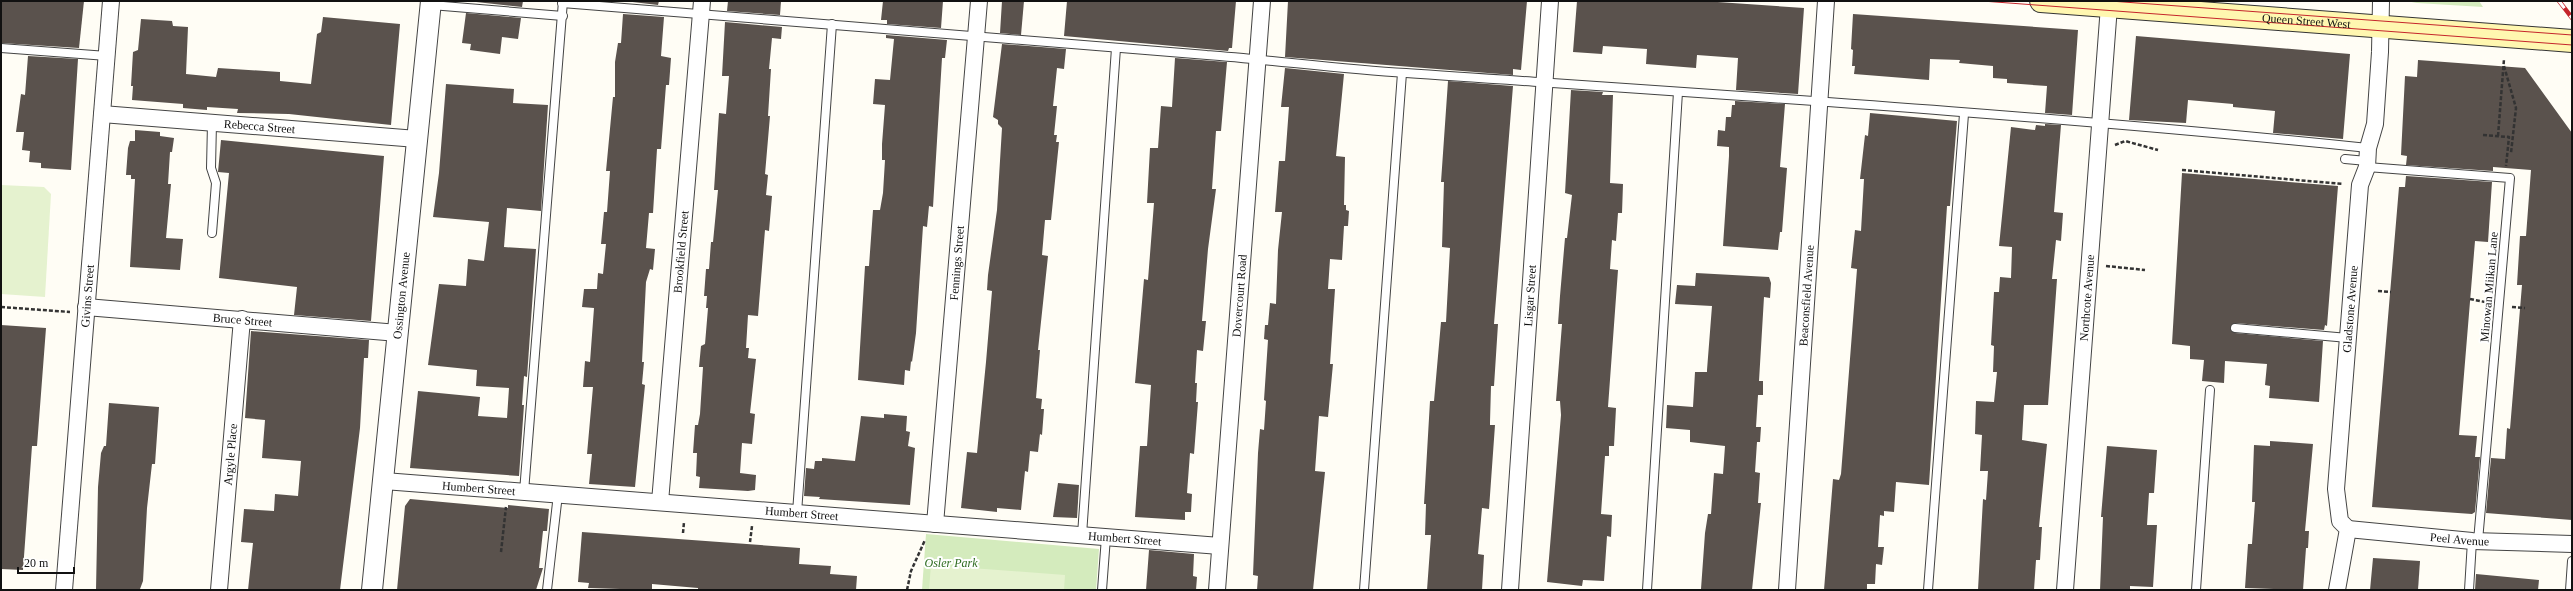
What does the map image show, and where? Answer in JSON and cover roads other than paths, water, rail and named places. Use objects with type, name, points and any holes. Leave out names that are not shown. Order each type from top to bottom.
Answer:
[{"type":"main road","name":"Queen Street West","points":[[2041,1],[2382,25],[2572,41]]},
{"type":"street","name":"Givins Street","points":[[64,590],[85,310],[111,1]]},
{"type":"street","name":"Fennings Street","points":[[931,530],[979,1]]},
{"type":"street","name":"Dovercourt Road","points":[[1217,590],[1262,1]]},
{"type":"street","name":"Lisgar Street","points":[[1510,590],[1542,82],[1550,1]]},
{"type":"street","name":"Beaconsfield Avenue","points":[[1787,590],[1826,1]]},
{"type":"street","name":"Gladstone Avenue","points":[[2348,529],[2340,521],[2336,489],[2360,185],[2375,124],[2382,25],[2381,1]]},
{"type":"street","name":"Ossington Avenue","points":[[372,590],[431,3]]},
{"type":"street","name":"Northcote Avenue","points":[[2065,590],[2098,124],[2109,6]]},
{"type":"street","name":"Brookfield Street","points":[[660,502],[702,8]]},
{"type":"street","name":"Rebecca Street","points":[[102,114],[417,139]]},
{"type":"street","name":"Bruce Street","points":[[85,310],[242,319],[398,333]]},
{"type":"street","name":"Argyle Place","points":[[219,590],[242,319]]},
{"type":"street","name":"Humbert Street","points":[[384,480],[797,513],[931,530],[1082,536],[1220,546]]},
{"type":"street","name":"Peel Avenue","points":[[2348,529],[2475,541],[2572,544]]},
{"type":"street","points":[[2337,590],[2348,529]]},
{"type":"lane","points":[[524,492],[563,2],[702,8],[832,24],[976,38],[1116,48],[1402,73],[1819,102],[2098,124],[2367,158]]},
{"type":"lane","points":[[431,3],[563,16]]},
{"type":"lane","points":[[797,513],[832,24]]},
{"type":"lane","points":[[1,48],[107,56]]},
{"type":"lane","points":[[1082,536],[1116,48]]},
{"type":"lane","points":[[1364,590],[1402,73]]},
{"type":"lane","points":[[1647,590],[1678,92]]},
{"type":"lane","points":[[1928,590],[1964,114]]},
{"type":"lane","points":[[212,123],[211,168],[216,182],[212,233]]},
{"type":"lane","points":[[2345,159],[2367,158]]},
{"type":"lane","name":"Minowan Miikan Lane","points":[[2367,158],[2510,178],[2469,590]]},
{"type":"lane","points":[[2235,328],[2348,338]]},
{"type":"lane","points":[[2196,590],[2210,390]]},
{"type":"lane","points":[[547,590],[558,494]]},
{"type":"lane","points":[[1102,590],[1106,538]]},
{"type":"lane","points":[[2570,590],[2572,561]]},
{"type":"tram line","points":[[1982,1],[2572,45]]},
{"type":"tram line","points":[[2110,1],[2572,35]]},
{"type":"railway","points":[[2559,1],[2572,18]]},
{"type":"park label","name":"Osler Park","points":[[951,563]]}]
